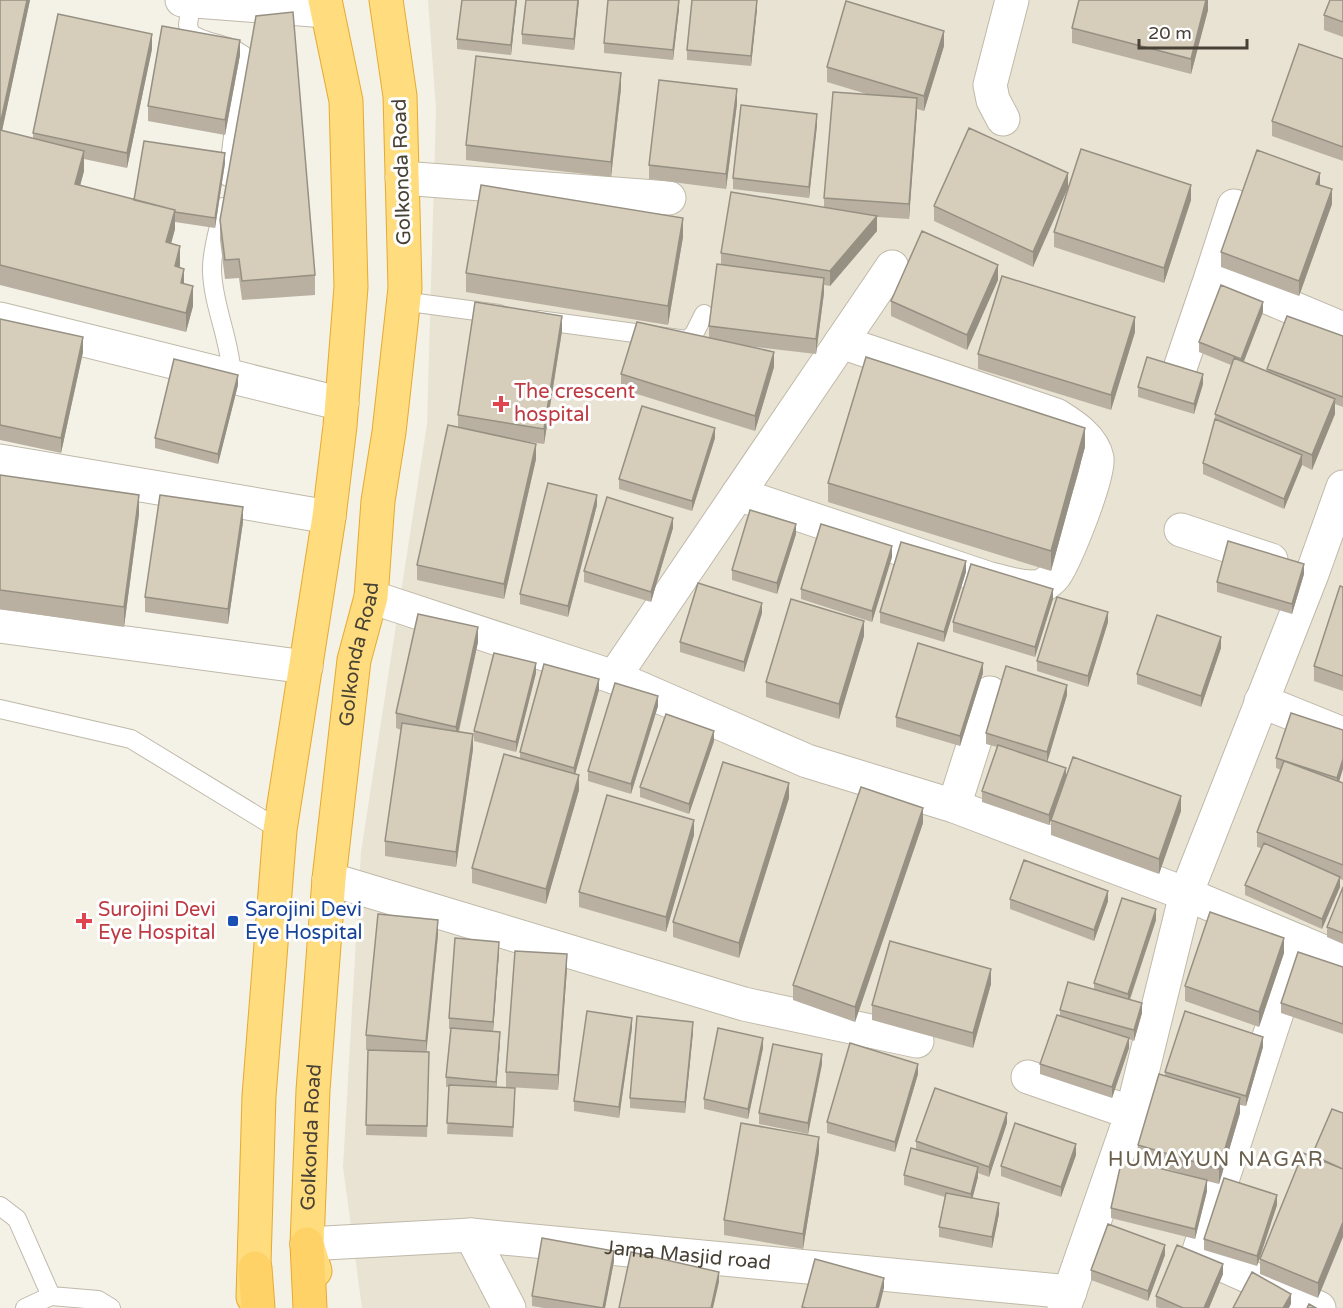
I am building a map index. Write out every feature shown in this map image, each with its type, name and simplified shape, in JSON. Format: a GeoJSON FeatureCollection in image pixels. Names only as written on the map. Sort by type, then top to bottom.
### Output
{"type":"FeatureCollection","features":[{"type":"Feature","properties":{"kind":"highway","name":"Golkonda Road"},"geometry":{"type":"LineString","coordinates":[[325,1308],[307,1244],[313,1090],[329,879],[354,660],[371,597],[378,501],[389,432],[405,288],[400,96],[386,0]]}},
{"type":"Feature","properties":{"kind":"highway"},"geometry":{"type":"LineString","coordinates":[[253,1308],[259,1096],[280,830],[329,517],[342,404],[351,287],[346,101],[325,6]]}},
{"type":"Feature","properties":{"kind":"highway"},"geometry":{"type":"LineString","coordinates":[[307,1244],[310,1308]]}},
{"type":"Feature","properties":{"kind":"highway"},"geometry":{"type":"LineString","coordinates":[[255,1268],[258,1308]]}},
{"type":"Feature","properties":{"kind":"street"},"geometry":{"type":"LineString","coordinates":[[1003,119],[993,100],[990,85],[1012,0]]}},
{"type":"Feature","properties":{"kind":"street"},"geometry":{"type":"LineString","coordinates":[[187,1],[325,6]]}},
{"type":"Feature","properties":{"kind":"street"},"geometry":{"type":"LineString","coordinates":[[402,178],[669,198]]}},
{"type":"Feature","properties":{"kind":"street"},"geometry":{"type":"LineString","coordinates":[[1179,374],[1234,206]]}},
{"type":"Feature","properties":{"kind":"street"},"geometry":{"type":"LineString","coordinates":[[614,677],[892,267]]}},
{"type":"Feature","properties":{"kind":"street"},"geometry":{"type":"LineString","coordinates":[[1212,274],[1343,329]]}},
{"type":"Feature","properties":{"kind":"street"},"geometry":{"type":"LineString","coordinates":[[0,319],[342,404]]}},
{"type":"Feature","properties":{"kind":"street"},"geometry":{"type":"LineString","coordinates":[[738,494],[990,579],[1026,586],[1042,586],[1054,578],[1066,556],[1096,473],[1097,458],[1079,430],[1056,415],[841,342]]}},
{"type":"Feature","properties":{"kind":"street"},"geometry":{"type":"LineString","coordinates":[[0,461],[329,517]]}},
{"type":"Feature","properties":{"kind":"street"},"geometry":{"type":"LineString","coordinates":[[1067,1300],[1132,1113],[1186,894],[1312,574],[1343,487]]}},
{"type":"Feature","properties":{"kind":"street"},"geometry":{"type":"LineString","coordinates":[[1181,531],[1312,574]]}},
{"type":"Feature","properties":{"kind":"street"},"geometry":{"type":"LineString","coordinates":[[371,597],[614,677],[807,761],[954,806],[1186,894],[1343,960]]}},
{"type":"Feature","properties":{"kind":"street"},"geometry":{"type":"LineString","coordinates":[[0,626],[306,667]]}},
{"type":"Feature","properties":{"kind":"street"},"geometry":{"type":"LineString","coordinates":[[954,806],[990,693]]}},
{"type":"Feature","properties":{"kind":"street"},"geometry":{"type":"LineString","coordinates":[[1261,701],[1343,734]]}},
{"type":"Feature","properties":{"kind":"street"},"geometry":{"type":"LineString","coordinates":[[329,879],[744,1004],[917,1041]]}},
{"type":"Feature","properties":{"kind":"street"},"geometry":{"type":"LineString","coordinates":[[1300,942],[1198,1254],[1319,1308]]}},
{"type":"Feature","properties":{"kind":"street"},"geometry":{"type":"LineString","coordinates":[[1028,1077],[1132,1113]]}},
{"type":"Feature","properties":{"kind":"street"},"geometry":{"type":"LineString","coordinates":[[471,1235],[509,1308]]}},
{"type":"Feature","properties":{"kind":"street","name":"Jama Masjid road"},"geometry":{"type":"LineString","coordinates":[[307,1244],[471,1235],[1067,1300]]}},
{"type":"Feature","properties":{"kind":"lane"},"geometry":{"type":"LineString","coordinates":[[187,1],[190,33],[201,41],[216,41],[234,48],[243,55],[231,154],[211,270],[219,310],[227,333],[232,376]]}},
{"type":"Feature","properties":{"kind":"lane"},"geometry":{"type":"LineString","coordinates":[[402,301],[677,340],[687,340],[694,334],[704,314]]}},
{"type":"Feature","properties":{"kind":"lane"},"geometry":{"type":"LineString","coordinates":[[0,709],[130,739],[280,830]]}},
{"type":"Feature","properties":{"kind":"lane"},"geometry":{"type":"LineString","coordinates":[[0,1206],[17,1219],[51,1296]]}},
{"type":"Feature","properties":{"kind":"lane"},"geometry":{"type":"LineString","coordinates":[[25,1308],[51,1296],[98,1300],[111,1308]]}},
{"type":"Feature","properties":{"kind":"shaded area"},"geometry":{"type":"Polygon","coordinates":[[[428,0],[1343,0],[1343,1308],[362,1308],[343,1167],[361,852],[427,424],[436,109],[428,0]]]}},
{"type":"Feature","properties":{"kind":"building"},"geometry":{"type":"Polygon","coordinates":[[[0,0],[27,0],[0,125],[0,0]]]}},
{"type":"Feature","properties":{"kind":"building"},"geometry":{"type":"Polygon","coordinates":[[[462,0],[516,0],[511,45],[457,39],[462,0]]]}},
{"type":"Feature","properties":{"kind":"building"},"geometry":{"type":"Polygon","coordinates":[[[526,0],[578,0],[574,39],[522,34],[526,0]]]}},
{"type":"Feature","properties":{"kind":"building"},"geometry":{"type":"Polygon","coordinates":[[[608,0],[679,0],[673,50],[604,43],[608,0]]]}},
{"type":"Feature","properties":{"kind":"building"},"geometry":{"type":"Polygon","coordinates":[[[692,0],[757,0],[751,56],[687,50],[692,0]]]}},
{"type":"Feature","properties":{"kind":"building"},"geometry":{"type":"Polygon","coordinates":[[[1079,0],[1206,0],[1191,59],[1072,28],[1079,0]]]}},
{"type":"Feature","properties":{"kind":"building"},"geometry":{"type":"Polygon","coordinates":[[[1330,0],[1343,0],[1343,22],[1324,15],[1330,0]]]}},
{"type":"Feature","properties":{"kind":"building"},"geometry":{"type":"Polygon","coordinates":[[[846,1],[944,31],[924,96],[827,67],[846,1]]]}},
{"type":"Feature","properties":{"kind":"building"},"geometry":{"type":"Polygon","coordinates":[[[293,12],[315,275],[242,281],[239,259],[225,260],[220,220],[256,16],[293,12]]]}},
{"type":"Feature","properties":{"kind":"building"},"geometry":{"type":"Polygon","coordinates":[[[58,14],[152,34],[127,153],[33,133],[58,14]]]}},
{"type":"Feature","properties":{"kind":"building"},"geometry":{"type":"Polygon","coordinates":[[[162,26],[240,40],[225,120],[148,106],[162,26]]]}},
{"type":"Feature","properties":{"kind":"building"},"geometry":{"type":"Polygon","coordinates":[[[1299,44],[1343,59],[1343,147],[1272,121],[1299,44]]]}},
{"type":"Feature","properties":{"kind":"building"},"geometry":{"type":"Polygon","coordinates":[[[476,56],[621,73],[611,162],[466,145],[476,56]]]}},
{"type":"Feature","properties":{"kind":"building"},"geometry":{"type":"Polygon","coordinates":[[[659,80],[737,89],[726,174],[649,165],[659,80]]]}},
{"type":"Feature","properties":{"kind":"building"},"geometry":{"type":"Polygon","coordinates":[[[833,92],[917,98],[909,204],[824,198],[833,92]]]}},
{"type":"Feature","properties":{"kind":"building"},"geometry":{"type":"Polygon","coordinates":[[[741,105],[817,114],[809,187],[733,178],[741,105]]]}},
{"type":"Feature","properties":{"kind":"building"},"geometry":{"type":"Polygon","coordinates":[[[969,128],[1068,173],[1033,252],[934,206],[969,128]]]}},
{"type":"Feature","properties":{"kind":"building"},"geometry":{"type":"Polygon","coordinates":[[[0,130],[84,151],[75,184],[175,210],[166,242],[180,246],[175,266],[184,269],[181,283],[193,286],[186,313],[0,265],[0,130]]]}},
{"type":"Feature","properties":{"kind":"building"},"geometry":{"type":"Polygon","coordinates":[[[144,141],[225,153],[215,218],[175,212],[175,210],[134,200],[144,141]]]}},
{"type":"Feature","properties":{"kind":"building"},"geometry":{"type":"Polygon","coordinates":[[[1081,149],[1191,185],[1164,268],[1054,232],[1081,149]]]}},
{"type":"Feature","properties":{"kind":"building"},"geometry":{"type":"Polygon","coordinates":[[[1257,150],[1320,173],[1316,184],[1332,189],[1299,281],[1221,252],[1257,150]]]}},
{"type":"Feature","properties":{"kind":"building"},"geometry":{"type":"Polygon","coordinates":[[[481,185],[683,218],[668,306],[466,273],[481,185]]]}},
{"type":"Feature","properties":{"kind":"building"},"geometry":{"type":"Polygon","coordinates":[[[731,192],[877,216],[830,271],[721,253],[731,192]]]}},
{"type":"Feature","properties":{"kind":"building"},"geometry":{"type":"Polygon","coordinates":[[[922,231],[998,265],[967,335],[891,301],[922,231]]]}},
{"type":"Feature","properties":{"kind":"building"},"geometry":{"type":"Polygon","coordinates":[[[717,264],[824,278],[816,339],[709,326],[717,264]]]}},
{"type":"Feature","properties":{"kind":"building"},"geometry":{"type":"Polygon","coordinates":[[[1002,276],[1135,317],[1111,395],[978,354],[1002,276]]]}},
{"type":"Feature","properties":{"kind":"building"},"geometry":{"type":"Polygon","coordinates":[[[1221,285],[1263,302],[1241,359],[1199,342],[1221,285]]]}},
{"type":"Feature","properties":{"kind":"building"},"geometry":{"type":"Polygon","coordinates":[[[475,302],[562,316],[544,429],[458,415],[475,302]]]}},
{"type":"Feature","properties":{"kind":"building"},"geometry":{"type":"Polygon","coordinates":[[[1287,316],[1343,336],[1343,397],[1267,369],[1287,316]]]}},
{"type":"Feature","properties":{"kind":"building"},"geometry":{"type":"Polygon","coordinates":[[[0,319],[83,337],[61,438],[0,425],[0,319]]]}},
{"type":"Feature","properties":{"kind":"building"},"geometry":{"type":"Polygon","coordinates":[[[637,322],[774,352],[755,416],[621,374],[637,322]]]}},
{"type":"Feature","properties":{"kind":"building"},"geometry":{"type":"Polygon","coordinates":[[[866,357],[1085,428],[1051,551],[828,483],[866,357]]]}},
{"type":"Feature","properties":{"kind":"building"},"geometry":{"type":"Polygon","coordinates":[[[1147,357],[1203,374],[1194,404],[1138,387],[1147,357]]]}},
{"type":"Feature","properties":{"kind":"building"},"geometry":{"type":"Polygon","coordinates":[[[1234,358],[1335,399],[1312,455],[1215,414],[1234,358]]]}},
{"type":"Feature","properties":{"kind":"building"},"geometry":{"type":"Polygon","coordinates":[[[174,359],[238,375],[218,454],[155,438],[174,359]]]}},
{"type":"Feature","properties":{"kind":"building"},"geometry":{"type":"Polygon","coordinates":[[[642,406],[715,428],[692,501],[619,479],[642,406]]]}},
{"type":"Feature","properties":{"kind":"building"},"geometry":{"type":"Polygon","coordinates":[[[1215,419],[1302,455],[1284,499],[1203,463],[1215,419]]]}},
{"type":"Feature","properties":{"kind":"building"},"geometry":{"type":"Polygon","coordinates":[[[448,425],[536,444],[504,584],[417,565],[448,425]]]}},
{"type":"Feature","properties":{"kind":"building"},"geometry":{"type":"Polygon","coordinates":[[[0,475],[139,495],[124,607],[0,590],[0,475]]]}},
{"type":"Feature","properties":{"kind":"building"},"geometry":{"type":"Polygon","coordinates":[[[548,483],[597,495],[568,606],[520,594],[548,483]]]}},
{"type":"Feature","properties":{"kind":"building"},"geometry":{"type":"Polygon","coordinates":[[[160,495],[243,507],[228,609],[145,597],[160,495]]]}},
{"type":"Feature","properties":{"kind":"building"},"geometry":{"type":"Polygon","coordinates":[[[607,497],[673,518],[651,592],[584,571],[607,497]]]}},
{"type":"Feature","properties":{"kind":"building"},"geometry":{"type":"Polygon","coordinates":[[[750,510],[796,524],[777,583],[732,570],[750,510]]]}},
{"type":"Feature","properties":{"kind":"building"},"geometry":{"type":"Polygon","coordinates":[[[821,524],[892,546],[872,611],[801,589],[821,524]]]}},
{"type":"Feature","properties":{"kind":"building"},"geometry":{"type":"Polygon","coordinates":[[[1228,541],[1304,564],[1292,604],[1217,582],[1228,541]]]}},
{"type":"Feature","properties":{"kind":"building"},"geometry":{"type":"Polygon","coordinates":[[[901,542],[966,561],[944,632],[880,612],[901,542]]]}},
{"type":"Feature","properties":{"kind":"building"},"geometry":{"type":"Polygon","coordinates":[[[971,564],[1053,589],[1035,647],[953,622],[971,564]]]}},
{"type":"Feature","properties":{"kind":"building"},"geometry":{"type":"Polygon","coordinates":[[[698,583],[762,603],[744,662],[680,642],[698,583]]]}},
{"type":"Feature","properties":{"kind":"building"},"geometry":{"type":"Polygon","coordinates":[[[1340,586],[1343,587],[1343,676],[1314,666],[1340,586]]]}},
{"type":"Feature","properties":{"kind":"building"},"geometry":{"type":"Polygon","coordinates":[[[1057,597],[1108,612],[1088,676],[1037,661],[1057,597]]]}},
{"type":"Feature","properties":{"kind":"building"},"geometry":{"type":"Polygon","coordinates":[[[791,599],[864,621],[839,704],[766,682],[791,599]]]}},
{"type":"Feature","properties":{"kind":"building"},"geometry":{"type":"Polygon","coordinates":[[[418,614],[478,627],[456,727],[396,713],[418,614]]]}},
{"type":"Feature","properties":{"kind":"building"},"geometry":{"type":"Polygon","coordinates":[[[1157,615],[1221,637],[1201,696],[1137,674],[1157,615]]]}},
{"type":"Feature","properties":{"kind":"building"},"geometry":{"type":"Polygon","coordinates":[[[918,643],[983,663],[960,736],[896,717],[918,643]]]}},
{"type":"Feature","properties":{"kind":"building"},"geometry":{"type":"Polygon","coordinates":[[[494,653],[536,663],[516,742],[474,731],[494,653]]]}},
{"type":"Feature","properties":{"kind":"building"},"geometry":{"type":"Polygon","coordinates":[[[544,664],[599,679],[574,768],[520,752],[544,664]]]}},
{"type":"Feature","properties":{"kind":"building"},"geometry":{"type":"Polygon","coordinates":[[[1006,666],[1067,685],[1047,752],[986,733],[1006,666]]]}},
{"type":"Feature","properties":{"kind":"building"},"geometry":{"type":"Polygon","coordinates":[[[615,683],[658,696],[631,784],[588,771],[615,683]]]}},
{"type":"Feature","properties":{"kind":"building"},"geometry":{"type":"Polygon","coordinates":[[[1291,713],[1343,730],[1343,759],[1337,778],[1276,758],[1291,713]]]}},
{"type":"Feature","properties":{"kind":"building"},"geometry":{"type":"Polygon","coordinates":[[[666,714],[714,731],[689,804],[640,787],[666,714]]]}},
{"type":"Feature","properties":{"kind":"building"},"geometry":{"type":"Polygon","coordinates":[[[402,723],[473,734],[456,852],[385,841],[402,723]]]}},
{"type":"Feature","properties":{"kind":"building"},"geometry":{"type":"Polygon","coordinates":[[[998,745],[1066,768],[1049,815],[982,791],[998,745]]]}},
{"type":"Feature","properties":{"kind":"building"},"geometry":{"type":"Polygon","coordinates":[[[504,754],[579,775],[546,889],[472,868],[504,754]]]}},
{"type":"Feature","properties":{"kind":"building"},"geometry":{"type":"Polygon","coordinates":[[[1073,757],[1181,796],[1159,859],[1051,820],[1073,757]]]}},
{"type":"Feature","properties":{"kind":"building"},"geometry":{"type":"Polygon","coordinates":[[[1284,761],[1343,783],[1343,865],[1257,832],[1284,761]]]}},
{"type":"Feature","properties":{"kind":"building"},"geometry":{"type":"Polygon","coordinates":[[[723,762],[789,783],[739,943],[673,922],[723,762]]]}},
{"type":"Feature","properties":{"kind":"building"},"geometry":{"type":"Polygon","coordinates":[[[861,787],[923,808],[855,1007],[793,985],[861,787]]]}},
{"type":"Feature","properties":{"kind":"building"},"geometry":{"type":"Polygon","coordinates":[[[607,795],[694,820],[666,917],[579,892],[607,795]]]}},
{"type":"Feature","properties":{"kind":"building"},"geometry":{"type":"Polygon","coordinates":[[[1264,843],[1340,877],[1322,919],[1245,885],[1264,843]]]}},
{"type":"Feature","properties":{"kind":"building"},"geometry":{"type":"Polygon","coordinates":[[[1024,860],[1108,891],[1094,930],[1010,899],[1024,860]]]}},
{"type":"Feature","properties":{"kind":"building"},"geometry":{"type":"Polygon","coordinates":[[[1343,887],[1343,933],[1327,927],[1343,887]]]}},
{"type":"Feature","properties":{"kind":"building"},"geometry":{"type":"Polygon","coordinates":[[[1122,898],[1156,909],[1128,994],[1094,983],[1122,898]]]}},
{"type":"Feature","properties":{"kind":"building"},"geometry":{"type":"Polygon","coordinates":[[[1210,912],[1284,938],[1259,1012],[1185,986],[1210,912]]]}},
{"type":"Feature","properties":{"kind":"building"},"geometry":{"type":"Polygon","coordinates":[[[378,914],[438,920],[426,1041],[366,1035],[378,914]]]}},
{"type":"Feature","properties":{"kind":"building"},"geometry":{"type":"Polygon","coordinates":[[[455,938],[499,942],[493,1022],[449,1018],[455,938]]]}},
{"type":"Feature","properties":{"kind":"building"},"geometry":{"type":"Polygon","coordinates":[[[890,941],[991,969],[973,1033],[872,1005],[890,941]]]}},
{"type":"Feature","properties":{"kind":"building"},"geometry":{"type":"Polygon","coordinates":[[[515,951],[567,954],[558,1075],[506,1072],[515,951]]]}},
{"type":"Feature","properties":{"kind":"building"},"geometry":{"type":"Polygon","coordinates":[[[1298,952],[1343,967],[1343,1024],[1281,1003],[1298,952]]]}},
{"type":"Feature","properties":{"kind":"building"},"geometry":{"type":"Polygon","coordinates":[[[1068,982],[1142,1003],[1134,1030],[1060,1010],[1068,982]]]}},
{"type":"Feature","properties":{"kind":"building"},"geometry":{"type":"Polygon","coordinates":[[[587,1011],[632,1018],[619,1107],[574,1101],[587,1011]]]}},
{"type":"Feature","properties":{"kind":"building"},"geometry":{"type":"Polygon","coordinates":[[[1185,1011],[1263,1037],[1246,1096],[1165,1072],[1185,1011]]]}},
{"type":"Feature","properties":{"kind":"building"},"geometry":{"type":"Polygon","coordinates":[[[1057,1015],[1129,1038],[1112,1087],[1040,1064],[1057,1015]]]}},
{"type":"Feature","properties":{"kind":"building"},"geometry":{"type":"Polygon","coordinates":[[[637,1016],[693,1022],[685,1102],[630,1098],[637,1016]]]}},
{"type":"Feature","properties":{"kind":"building"},"geometry":{"type":"Polygon","coordinates":[[[451,1028],[500,1032],[496,1082],[446,1077],[451,1028]]]}},
{"type":"Feature","properties":{"kind":"building"},"geometry":{"type":"Polygon","coordinates":[[[718,1028],[763,1038],[748,1109],[704,1099],[718,1028]]]}},
{"type":"Feature","properties":{"kind":"building"},"geometry":{"type":"Polygon","coordinates":[[[850,1043],[918,1064],[895,1142],[827,1122],[850,1043]]]}},
{"type":"Feature","properties":{"kind":"building"},"geometry":{"type":"Polygon","coordinates":[[[773,1044],[822,1054],[808,1123],[759,1113],[773,1044]]]}},
{"type":"Feature","properties":{"kind":"building"},"geometry":{"type":"Polygon","coordinates":[[[368,1050],[429,1052],[427,1126],[366,1125],[368,1050]]]}},
{"type":"Feature","properties":{"kind":"building"},"geometry":{"type":"Polygon","coordinates":[[[1159,1074],[1240,1098],[1219,1169],[1138,1145],[1159,1074]]]}},
{"type":"Feature","properties":{"kind":"building"},"geometry":{"type":"Polygon","coordinates":[[[449,1085],[515,1088],[513,1127],[447,1123],[449,1085]]]}},
{"type":"Feature","properties":{"kind":"building"},"geometry":{"type":"Polygon","coordinates":[[[935,1088],[1007,1113],[989,1167],[916,1141],[935,1088]]]}},
{"type":"Feature","properties":{"kind":"building"},"geometry":{"type":"Polygon","coordinates":[[[1332,1109],[1343,1113],[1343,1169],[1312,1155],[1332,1109]]]}},
{"type":"Feature","properties":{"kind":"building"},"geometry":{"type":"Polygon","coordinates":[[[741,1123],[819,1137],[803,1234],[724,1220],[741,1123]]]}},
{"type":"Feature","properties":{"kind":"building"},"geometry":{"type":"Polygon","coordinates":[[[1015,1123],[1076,1144],[1061,1187],[1001,1166],[1015,1123]]]}},
{"type":"Feature","properties":{"kind":"building"},"geometry":{"type":"Polygon","coordinates":[[[911,1148],[978,1167],[971,1194],[904,1175],[911,1148]]]}},
{"type":"Feature","properties":{"kind":"building"},"geometry":{"type":"Polygon","coordinates":[[[1303,1153],[1343,1169],[1343,1222],[1318,1283],[1260,1259],[1303,1153]]]}},
{"type":"Feature","properties":{"kind":"building"},"geometry":{"type":"Polygon","coordinates":[[[1122,1159],[1207,1180],[1195,1229],[1111,1208],[1122,1159]]]}},
{"type":"Feature","properties":{"kind":"building"},"geometry":{"type":"Polygon","coordinates":[[[1224,1178],[1277,1195],[1257,1256],[1204,1239],[1224,1178]]]}},
{"type":"Feature","properties":{"kind":"building"},"geometry":{"type":"Polygon","coordinates":[[[946,1193],[999,1203],[992,1237],[939,1227],[946,1193]]]}},
{"type":"Feature","properties":{"kind":"building"},"geometry":{"type":"Polygon","coordinates":[[[1108,1224],[1165,1245],[1148,1291],[1091,1270],[1108,1224]]]}},
{"type":"Feature","properties":{"kind":"building"},"geometry":{"type":"Polygon","coordinates":[[[542,1238],[614,1251],[603,1308],[532,1296],[542,1238]]]}},
{"type":"Feature","properties":{"kind":"building"},"geometry":{"type":"Polygon","coordinates":[[[1177,1245],[1223,1264],[1204,1308],[1183,1308],[1156,1296],[1177,1245]]]}},
{"type":"Feature","properties":{"kind":"building"},"geometry":{"type":"Polygon","coordinates":[[[631,1252],[719,1272],[711,1308],[619,1308],[631,1252]]]}},
{"type":"Feature","properties":{"kind":"building"},"geometry":{"type":"Polygon","coordinates":[[[815,1259],[884,1278],[876,1308],[802,1307],[815,1259]]]}},
{"type":"Feature","properties":{"kind":"building"},"geometry":{"type":"Polygon","coordinates":[[[1252,1272],[1291,1294],[1283,1308],[1233,1308],[1252,1272]]]}},
{"type":"Feature","properties":{"kind":"place","name":"The crescent hospital"},"geometry":{"type":"Point","coordinates":[501,404]}},
{"type":"Feature","properties":{"kind":"place","name":"Surojini Devi Eye Hospital"},"geometry":{"type":"Point","coordinates":[84,921]}},
{"type":"Feature","properties":{"kind":"place","name":"Sarojini Devi Eye Hospital"},"geometry":{"type":"Point","coordinates":[233,921]}},
{"type":"Feature","properties":{"kind":"district","name":"HUMAYUN NAGAR"},"geometry":{"type":"Point","coordinates":[1216,1159]}}]}
